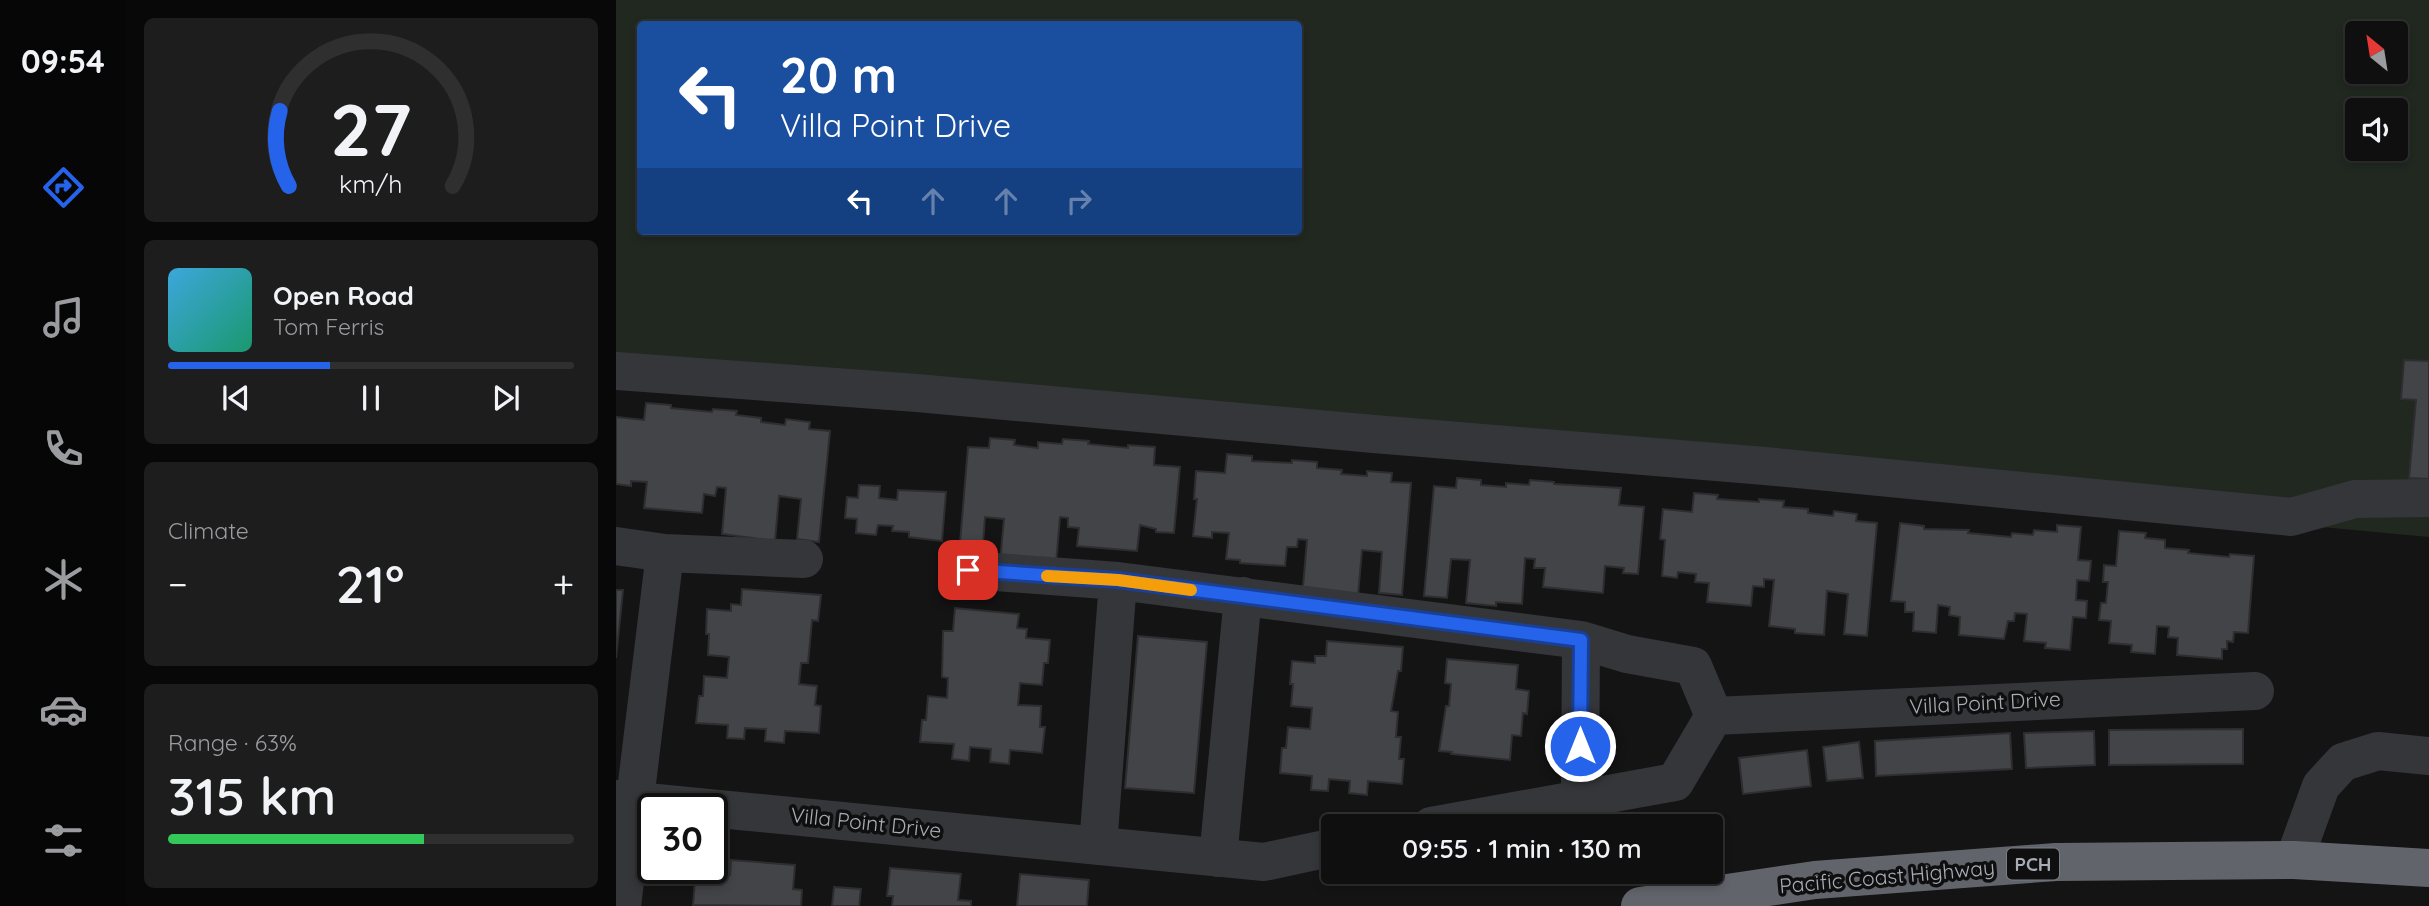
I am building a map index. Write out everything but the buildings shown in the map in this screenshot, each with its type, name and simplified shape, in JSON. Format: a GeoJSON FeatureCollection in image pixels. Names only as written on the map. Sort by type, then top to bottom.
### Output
{"type":"FeatureCollection","features":[{"type":"Feature","properties":{"kind":"highway","name":"Pacific Coast Highway"},"geometry":{"type":"LineString","coordinates":[[1640,906],[1815,880],[2056,862],[2294,860],[2429,868]]}},
{"type":"Feature","properties":{"kind":"street"},"geometry":{"type":"LineString","coordinates":[[616,371],[917,393],[1751,465],[2291,517],[2355,499],[2429,498]]}},
{"type":"Feature","properties":{"kind":"street"},"geometry":{"type":"LineString","coordinates":[[616,547],[665,554],[804,559]]}},
{"type":"Feature","properties":{"kind":"street"},"geometry":{"type":"LineString","coordinates":[[622,906],[625,799],[665,554]]}},
{"type":"Feature","properties":{"kind":"street"},"geometry":{"type":"LineString","coordinates":[[968,570],[1118,580],[1581,640],[1627,654],[1693,666],[1714,716],[1675,782],[1497,814]]}},
{"type":"Feature","properties":{"kind":"street"},"geometry":{"type":"LineString","coordinates":[[1098,846],[1118,580]]}},
{"type":"Feature","properties":{"kind":"street"},"geometry":{"type":"LineString","coordinates":[[1218,858],[1243,596]]}},
{"type":"Feature","properties":{"kind":"street"},"geometry":{"type":"LineString","coordinates":[[1580,799],[1581,640]]}},
{"type":"Feature","properties":{"kind":"street","name":"Villa Point Drive"},"geometry":{"type":"LineString","coordinates":[[1714,716],[2255,691]]}},
{"type":"Feature","properties":{"kind":"street"},"geometry":{"type":"LineString","coordinates":[[2294,860],[2321,786],[2343,762],[2378,751],[2429,756]]}},
{"type":"Feature","properties":{"kind":"street","name":"Villa Point Drive"},"geometry":{"type":"LineString","coordinates":[[625,799],[1264,862],[1321,850]]}},
{"type":"Feature","properties":{"kind":"shaded area"},"geometry":{"type":"Polygon","coordinates":[[[616,0],[2429,0],[2429,537],[616,369],[616,0]]]}},
{"type":"Feature","properties":{"kind":"slow traffic"},"geometry":{"type":"LineString","coordinates":[[1047,576],[1118,580],[1191,590]]}},
{"type":"Feature","properties":{"kind":"route"},"geometry":{"type":"LineString","coordinates":[[968,570],[1118,580],[1581,640],[1580,746]]}}]}
